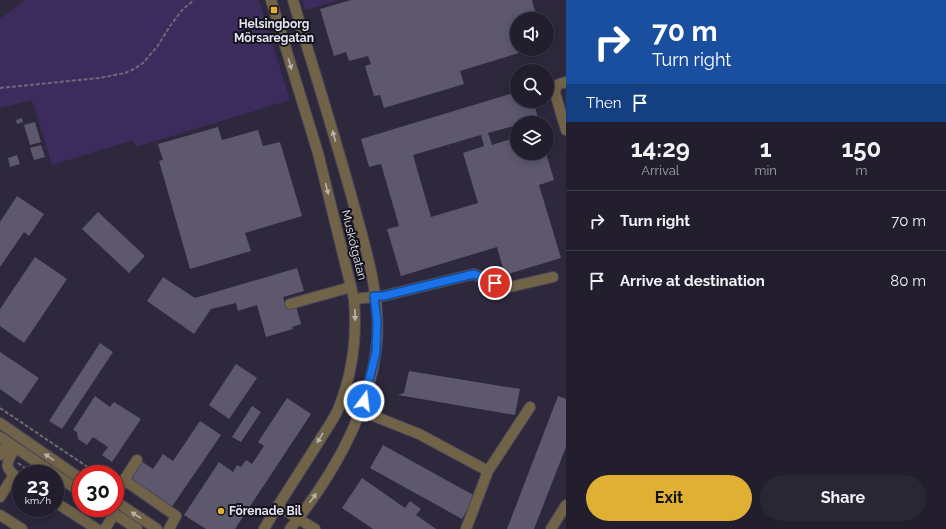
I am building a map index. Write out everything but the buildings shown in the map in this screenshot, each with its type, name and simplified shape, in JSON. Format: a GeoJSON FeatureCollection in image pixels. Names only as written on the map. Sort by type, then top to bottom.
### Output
{"type":"FeatureCollection","features":[{"type":"Feature","properties":{"kind":"street","name":"Muskötgatan"},"geometry":{"type":"LineString","coordinates":[[264,529],[339,408],[352,361],[355,318],[354,298],[318,154],[271,0]]}},
{"type":"Feature","properties":{"kind":"street","name":"Muskötgatan"},"geometry":{"type":"LineString","coordinates":[[290,529],[322,484],[350,438],[361,411],[376,352],[377,321],[369,261],[335,138],[293,0]]}},
{"type":"Feature","properties":{"kind":"street"},"geometry":{"type":"LineString","coordinates":[[566,82],[559,84],[556,87],[555,93],[562,104],[566,130]]}},
{"type":"Feature","properties":{"kind":"street"},"geometry":{"type":"LineString","coordinates":[[354,298],[383,296],[474,274],[505,288],[553,278]]}},
{"type":"Feature","properties":{"kind":"street"},"geometry":{"type":"LineString","coordinates":[[290,304],[351,287]]}},
{"type":"Feature","properties":{"kind":"street"},"geometry":{"type":"LineString","coordinates":[[466,529],[488,471],[530,407]]}},
{"type":"Feature","properties":{"kind":"street"},"geometry":{"type":"LineString","coordinates":[[361,411],[419,434],[488,471]]}},
{"type":"Feature","properties":{"kind":"street"},"geometry":{"type":"LineString","coordinates":[[0,423],[72,473]]}},
{"type":"Feature","properties":{"kind":"street"},"geometry":{"type":"LineString","coordinates":[[0,455],[8,443]]}},
{"type":"Feature","properties":{"kind":"street"},"geometry":{"type":"LineString","coordinates":[[8,443],[9,458],[7,465],[9,471],[12,474]]}},
{"type":"Feature","properties":{"kind":"street"},"geometry":{"type":"LineString","coordinates":[[8,443],[72,486]]}},
{"type":"Feature","properties":{"kind":"street"},"geometry":{"type":"LineString","coordinates":[[137,460],[124,480],[176,516],[169,529]]}},
{"type":"Feature","properties":{"kind":"street"},"geometry":{"type":"LineString","coordinates":[[0,497],[12,484]]}},
{"type":"Feature","properties":{"kind":"street"},"geometry":{"type":"LineString","coordinates":[[551,529],[566,505]]}},
{"type":"Feature","properties":{"kind":"street"},"geometry":{"type":"LineString","coordinates":[[278,506],[315,529]]}},
{"type":"Feature","properties":{"kind":"street"},"geometry":{"type":"LineString","coordinates":[[124,507],[157,529]]}},
{"type":"Feature","properties":{"kind":"street"},"geometry":{"type":"LineString","coordinates":[[64,508],[97,529]]}},
{"type":"Feature","properties":{"kind":"street"},"geometry":{"type":"LineString","coordinates":[[0,515],[22,529]]}},
{"type":"Feature","properties":{"kind":"street"},"geometry":{"type":"LineString","coordinates":[[105,529],[108,517]]}},
{"type":"Feature","properties":{"kind":"street"},"geometry":{"type":"LineString","coordinates":[[119,517],[137,529]]}},
{"type":"Feature","properties":{"kind":"path"},"geometry":{"type":"LineString","coordinates":[[0,88],[99,78],[134,69],[151,56],[183,9],[194,0]]}},
{"type":"Feature","properties":{"kind":"path"},"geometry":{"type":"LineString","coordinates":[[0,408],[85,465]]}},
{"type":"Feature","properties":{"kind":"shaded area"},"geometry":{"type":"Polygon","coordinates":[[[25,0],[259,0],[290,100],[136,147],[133,140],[52,165],[32,100],[0,108],[0,19],[25,0]]]}},
{"type":"Feature","properties":{"kind":"shaded area"},"geometry":{"type":"Polygon","coordinates":[[[302,0],[340,0],[305,10],[302,0]]]}},
{"type":"Feature","properties":{"kind":"place","name":"Helsingborg Mörsaregatan"},"geometry":{"type":"Point","coordinates":[274,10]}},
{"type":"Feature","properties":{"kind":"place","name":"Förenade Bil"},"geometry":{"type":"Point","coordinates":[221,511]}},
{"type":"Feature","properties":{"kind":"route"},"geometry":{"type":"LineString","coordinates":[[364,401],[376,352],[377,321],[374,296],[383,296],[474,274],[495,283]]}}]}
